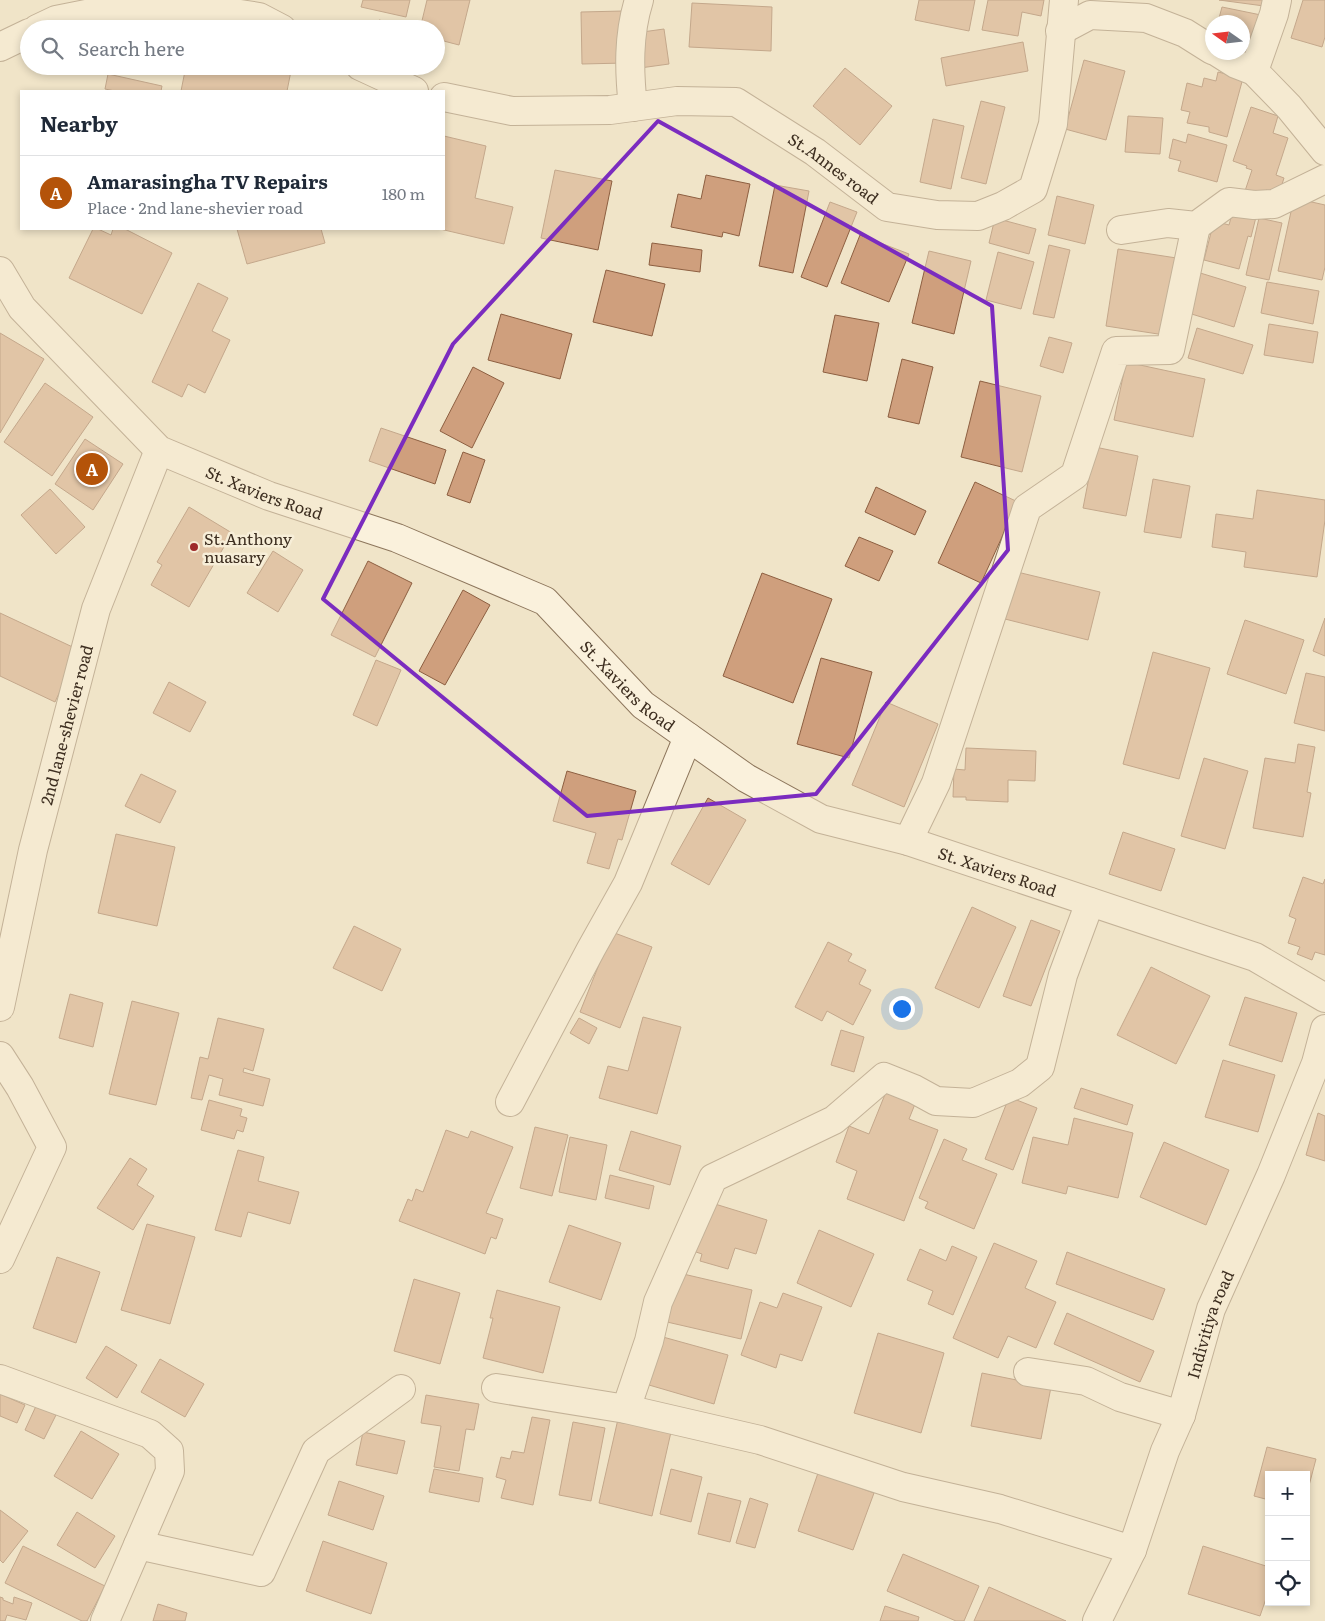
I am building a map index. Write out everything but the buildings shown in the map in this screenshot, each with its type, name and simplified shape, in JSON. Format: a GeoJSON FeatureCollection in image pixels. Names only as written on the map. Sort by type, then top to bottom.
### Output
{"type":"FeatureCollection","features":[{"type":"Feature","properties":{"kind":"street"},"geometry":{"type":"LineString","coordinates":[[633,107],[630,74],[633,21],[639,0]]}},
{"type":"Feature","properties":{"kind":"street","name":"St.Annes road"},"geometry":{"type":"LineString","coordinates":[[445,97],[512,111],[610,110],[677,101],[736,102],[815,152],[887,207],[937,215],[978,216],[1003,206],[1034,189],[1053,124],[1064,0]]}},
{"type":"Feature","properties":{"kind":"street"},"geometry":{"type":"LineString","coordinates":[[1254,71],[1272,22],[1277,0]]}},
{"type":"Feature","properties":{"kind":"street"},"geometry":{"type":"LineString","coordinates":[[56,20],[106,10],[195,7],[259,17],[265,20]]}},
{"type":"Feature","properties":{"kind":"street"},"geometry":{"type":"LineString","coordinates":[[1060,31],[1090,14],[1146,18],[1185,32],[1205,45]]}},
{"type":"Feature","properties":{"kind":"street"},"geometry":{"type":"LineString","coordinates":[[0,47],[20,37]]}},
{"type":"Feature","properties":{"kind":"street"},"geometry":{"type":"LineString","coordinates":[[1230,60],[1254,71],[1289,107],[1325,151]]}},
{"type":"Feature","properties":{"kind":"street"},"geometry":{"type":"LineString","coordinates":[[379,75],[412,90]]}},
{"type":"Feature","properties":{"kind":"street"},"geometry":{"type":"LineString","coordinates":[[908,842],[936,783],[1027,508],[1075,475],[1116,351],[1170,350],[1196,226],[1229,202],[1254,205],[1274,204],[1325,178]]}},
{"type":"Feature","properties":{"kind":"street"},"geometry":{"type":"LineString","coordinates":[[1121,230],[1168,223],[1196,226]]}},
{"type":"Feature","properties":{"kind":"street","name":"St. Xaviers Road"},"geometry":{"type":"LineString","coordinates":[[0,271],[22,308],[159,450],[269,496],[397,538],[545,600],[643,705],[746,778],[821,819],[908,842],[1255,957],[1325,998]]}},
{"type":"Feature","properties":{"kind":"street","name":"2nd lane-shevier road"},"geometry":{"type":"LineString","coordinates":[[0,1007],[33,850],[96,609],[159,450]]}},
{"type":"Feature","properties":{"kind":"street"},"geometry":{"type":"LineString","coordinates":[[510,1102],[628,883],[688,736]]}},
{"type":"Feature","properties":{"kind":"street"},"geometry":{"type":"LineString","coordinates":[[626,1409],[649,1342],[658,1302],[713,1178],[834,1120],[884,1077],[914,1089],[936,1101],[973,1103],[1020,1083],[1040,1067],[1063,975],[1090,902]]}},
{"type":"Feature","properties":{"kind":"street","name":"Indivitiya road"},"geometry":{"type":"LineString","coordinates":[[1097,1621],[1132,1550],[1165,1451],[1181,1415],[1211,1309],[1271,1174],[1302,1098],[1316,1063],[1325,1029]]}},
{"type":"Feature","properties":{"kind":"street"},"geometry":{"type":"LineString","coordinates":[[0,1056],[20,1087],[52,1148],[0,1258]]}},
{"type":"Feature","properties":{"kind":"street"},"geometry":{"type":"LineString","coordinates":[[1028,1372],[1086,1381],[1120,1397],[1181,1415]]}},
{"type":"Feature","properties":{"kind":"street"},"geometry":{"type":"LineString","coordinates":[[0,1379],[150,1434],[169,1452],[170,1471],[105,1621]]}},
{"type":"Feature","properties":{"kind":"street"},"geometry":{"type":"LineString","coordinates":[[496,1388],[626,1409],[760,1440],[903,1487],[1000,1509],[1132,1550]]}},
{"type":"Feature","properties":{"kind":"street"},"geometry":{"type":"LineString","coordinates":[[138,1546],[261,1572],[316,1451],[401,1389]]}},
{"type":"Feature","properties":{"kind":"highlighted area"},"geometry":{"type":"Polygon","coordinates":[[[658,121],[992,306],[1008,550],[816,794],[587,816],[323,599],[453,344],[658,121]]]}},
{"type":"Feature","properties":{"kind":"place","name":"Amarasingha TV Repairs"},"geometry":{"type":"Point","coordinates":[92,469]}},
{"type":"Feature","properties":{"kind":"place","name":"St.Anthony nuasary"},"geometry":{"type":"Point","coordinates":[194,547]}}]}
